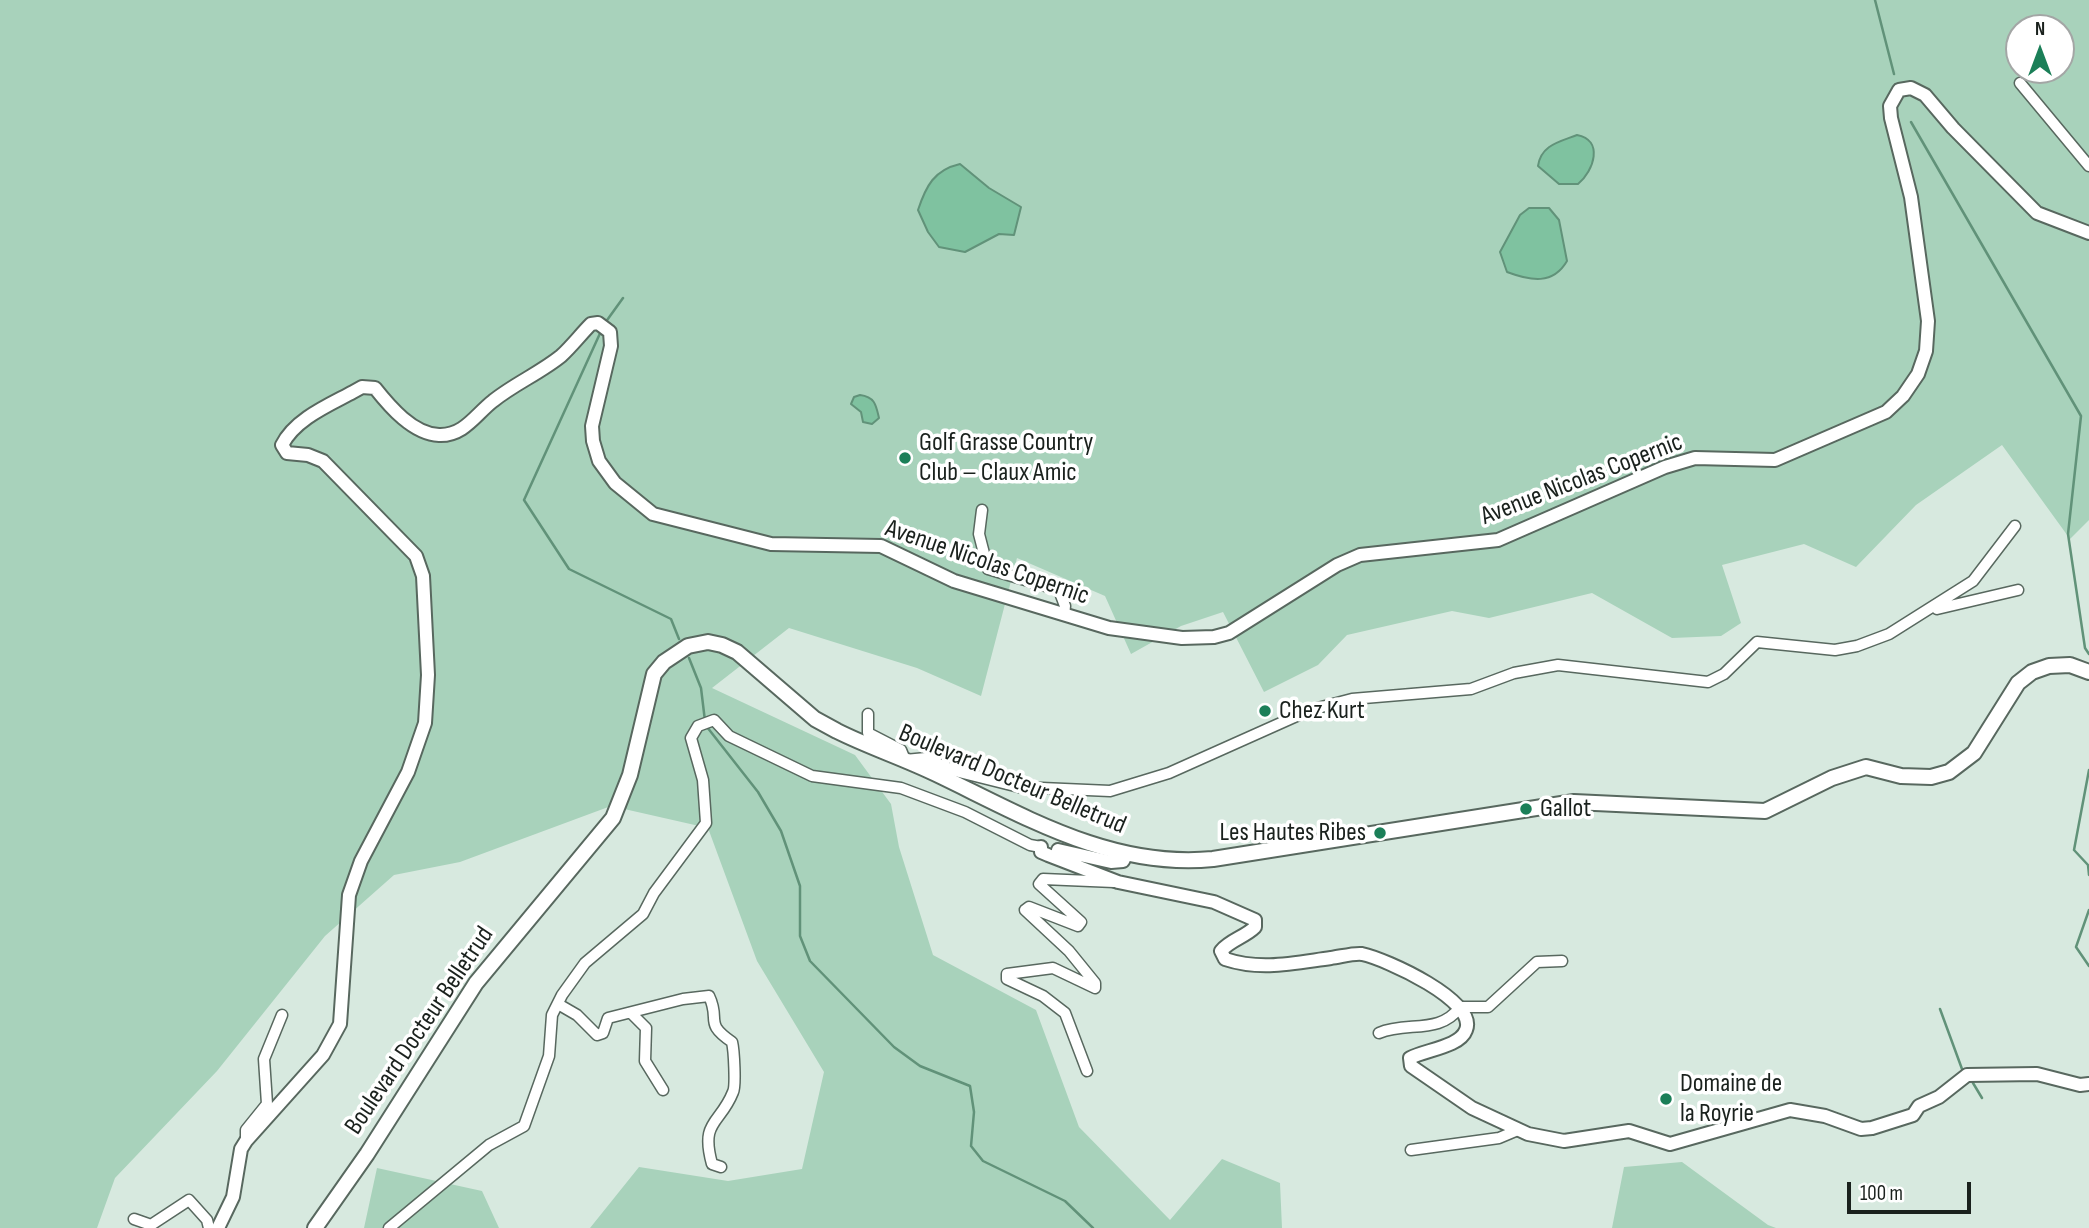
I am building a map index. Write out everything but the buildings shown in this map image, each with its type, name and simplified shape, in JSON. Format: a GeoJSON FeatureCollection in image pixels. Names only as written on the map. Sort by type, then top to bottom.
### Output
{"type":"FeatureCollection","features":[{"type":"Feature","properties":{"kind":"main road","name":"Boulevard Docteur Belletrud"},"geometry":{"type":"LineString","coordinates":[[315,1228],[367,1154],[475,983],[612,818],[630,775],[654,674],[675,652],[688,646],[708,642],[737,652],[815,719],[859,742],[905,760],[1080,841],[1126,855],[1171,861],[1213,859],[1574,802],[1765,811],[1832,778],[1866,767],[1915,778],[1949,772],[1974,753],[2018,683],[2032,672],[2049,666],[2070,665],[2089,672]]}},
{"type":"Feature","properties":{"kind":"street"},"geometry":{"type":"LineString","coordinates":[[2021,84],[2089,166]]}},
{"type":"Feature","properties":{"kind":"street","name":"Avenue Nicolas Copernic"},"geometry":{"type":"LineString","coordinates":[[246,1141],[323,1055],[340,1024],[349,895],[361,861],[408,772],[425,723],[428,676],[423,576],[416,556],[324,461],[307,455],[287,453],[282,444],[287,435],[301,423],[357,390],[374,388],[391,408],[422,429],[438,435],[454,433],[469,424],[492,401],[562,355],[591,324],[605,328],[611,346],[592,426],[599,461],[615,483],[653,514],[771,544],[881,546],[954,580],[1109,628],[1182,638],[1219,636],[1337,565],[1360,555],[1498,540],[1665,467],[1695,458],[1775,460],[1886,412],[1903,396],[1918,374],[1926,351],[1928,321],[1911,197],[1891,118],[1890,106],[1899,90],[1911,88],[1925,95],[1953,128],[2037,213],[2089,233]]}},
{"type":"Feature","properties":{"kind":"street"},"geometry":{"type":"LineString","coordinates":[[982,510],[979,534],[988,569],[1059,590],[1065,606],[1064,615]]}},
{"type":"Feature","properties":{"kind":"street"},"geometry":{"type":"LineString","coordinates":[[868,714],[868,733],[901,750],[905,760],[926,758],[955,771],[1019,787],[1110,791],[1169,773],[1310,710],[1352,699],[1471,690],[1514,673],[1558,665],[1708,682],[1724,674],[1751,644],[1757,642],[1808,649],[1835,650],[1857,646],[1889,634],[1973,581],[2015,526]]}},
{"type":"Feature","properties":{"kind":"street"},"geometry":{"type":"LineString","coordinates":[[1928,608],[2018,590]]}},
{"type":"Feature","properties":{"kind":"street"},"geometry":{"type":"LineString","coordinates":[[389,1228],[489,1145],[524,1126],[549,1056],[552,1015],[558,1004],[585,964],[643,914],[706,822],[703,780],[691,738],[698,726],[714,720],[729,736],[812,776],[901,788],[965,811],[1030,845],[1111,862],[1123,861],[1126,855]]}},
{"type":"Feature","properties":{"kind":"street"},"geometry":{"type":"LineString","coordinates":[[1041,847],[1041,852],[1118,882],[1214,902],[1255,920],[1255,927],[1247,936],[1221,951],[1225,960],[1267,967],[1362,954],[1430,982],[1439,993],[1451,997],[1460,1007],[1468,1021],[1466,1031],[1461,1038],[1410,1058],[1411,1066],[1472,1108],[1518,1130],[1564,1141],[1629,1131],[1670,1144],[1790,1110],[1825,1116],[1861,1129],[1872,1128],[1908,1118],[1919,1106],[1939,1097],[1967,1075],[2037,1074],[2080,1085],[2089,1084]]}},
{"type":"Feature","properties":{"kind":"street"},"geometry":{"type":"LineString","coordinates":[[1087,1071],[1065,1013],[1043,996],[1007,979],[1007,974],[1053,968],[1095,988],[1095,983],[1069,951],[1025,911],[1029,907],[1042,910],[1078,926],[1081,922],[1039,884],[1043,879],[1118,882]]}},
{"type":"Feature","properties":{"kind":"street"},"geometry":{"type":"LineString","coordinates":[[1460,1007],[1488,1007],[1537,962],[1562,961]]}},
{"type":"Feature","properties":{"kind":"street"},"geometry":{"type":"LineString","coordinates":[[558,1004],[577,1015],[597,1035],[603,1032],[608,1018],[683,999],[709,996],[715,1009],[712,1023],[717,1032],[732,1042],[734,1051],[734,1091],[711,1124],[709,1137],[712,1164],[721,1167]]}},
{"type":"Feature","properties":{"kind":"street"},"geometry":{"type":"LineString","coordinates":[[1379,1032],[1411,1025],[1435,1026],[1452,1018],[1460,1007]]}},
{"type":"Feature","properties":{"kind":"street"},"geometry":{"type":"LineString","coordinates":[[631,1013],[646,1028],[645,1061],[663,1090]]}},
{"type":"Feature","properties":{"kind":"street"},"geometry":{"type":"LineString","coordinates":[[218,1228],[233,1197],[246,1130],[267,1104],[264,1059],[282,1015]]}},
{"type":"Feature","properties":{"kind":"street"},"geometry":{"type":"LineString","coordinates":[[1411,1150],[1499,1138],[1518,1130]]}},
{"type":"Feature","properties":{"kind":"street"},"geometry":{"type":"LineString","coordinates":[[134,1219],[151,1225],[189,1200],[207,1220],[209,1228]]}},
{"type":"Feature","properties":{"kind":"shaded area"},"geometry":{"type":"Polygon","coordinates":[[[0,0],[2089,0],[2089,520],[2070,539],[2002,445],[1916,505],[1856,567],[1804,544],[1722,565],[1741,623],[1721,636],[1672,638],[1592,593],[1489,618],[1452,611],[1347,635],[1318,665],[1264,692],[1223,612],[1181,626],[1131,654],[1105,596],[1017,558],[981,696],[917,668],[789,628],[712,688],[855,755],[891,804],[899,847],[933,955],[1036,1010],[1079,1127],[1170,1220],[1222,1159],[1280,1183],[1282,1228],[590,1228],[639,1167],[728,1181],[802,1169],[824,1072],[757,961],[708,828],[611,806],[460,862],[394,875],[325,936],[217,1071],[115,1178],[97,1228],[0,1228],[0,0]]]}},
{"type":"Feature","properties":{"kind":"shaded area"},"geometry":{"type":"Polygon","coordinates":[[[1577,135],[1591,143],[1594,156],[1592,164],[1578,184],[1559,184],[1538,166],[1540,159],[1552,145],[1577,135]]]}},
{"type":"Feature","properties":{"kind":"shaded area"},"geometry":{"type":"Polygon","coordinates":[[[960,164],[989,188],[1021,207],[1014,235],[999,234],[965,252],[939,247],[928,232],[918,210],[932,180],[944,170],[960,164]]]}},
{"type":"Feature","properties":{"kind":"shaded area"},"geometry":{"type":"Polygon","coordinates":[[[1529,208],[1549,208],[1559,220],[1567,261],[1555,274],[1541,279],[1507,272],[1500,252],[1520,215],[1529,208]]]}},
{"type":"Feature","properties":{"kind":"shaded area"},"geometry":{"type":"Polygon","coordinates":[[[860,395],[872,400],[876,406],[879,418],[872,424],[863,422],[861,412],[851,404],[854,397],[860,395]]]}},
{"type":"Feature","properties":{"kind":"shaded area"},"geometry":{"type":"Polygon","coordinates":[[[1682,1162],[1768,1225],[1776,1228],[1612,1228],[1624,1167],[1682,1162]]]}},
{"type":"Feature","properties":{"kind":"shaded area"},"geometry":{"type":"Polygon","coordinates":[[[377,1168],[482,1191],[499,1228],[364,1228],[377,1168]]]}},
{"type":"Feature","properties":{"kind":"waterway"},"geometry":{"type":"LineString","coordinates":[[1875,0],[1894,74]]}},
{"type":"Feature","properties":{"kind":"waterway"},"geometry":{"type":"LineString","coordinates":[[1911,122],[2081,416],[2068,534],[2085,648],[2089,654]]}},
{"type":"Feature","properties":{"kind":"waterway"},"geometry":{"type":"LineString","coordinates":[[605,323],[623,298]]}},
{"type":"Feature","properties":{"kind":"waterway"},"geometry":{"type":"LineString","coordinates":[[602,329],[524,500],[569,569],[671,619],[679,639]]}},
{"type":"Feature","properties":{"kind":"waterway"},"geometry":{"type":"LineString","coordinates":[[689,658],[701,688],[705,721]]}},
{"type":"Feature","properties":{"kind":"waterway"},"geometry":{"type":"LineString","coordinates":[[707,727],[758,792],[781,831],[800,886],[800,936],[810,961],[894,1047],[920,1066],[970,1086],[974,1112],[971,1146],[983,1161],[1065,1201],[1093,1228]]}},
{"type":"Feature","properties":{"kind":"waterway"},"geometry":{"type":"LineString","coordinates":[[2089,770],[2074,850],[2088,865],[2089,875]]}},
{"type":"Feature","properties":{"kind":"waterway"},"geometry":{"type":"LineString","coordinates":[[2089,910],[2076,947],[2089,966]]}},
{"type":"Feature","properties":{"kind":"waterway"},"geometry":{"type":"LineString","coordinates":[[1940,1009],[1962,1069]]}},
{"type":"Feature","properties":{"kind":"waterway"},"geometry":{"type":"LineString","coordinates":[[1973,1083],[1982,1098]]}},
{"type":"Feature","properties":{"kind":"place","name":"Golf Grasse Country Club – Claux Amic"},"geometry":{"type":"Point","coordinates":[905,458]}},
{"type":"Feature","properties":{"kind":"place","name":"Chez Kurt"},"geometry":{"type":"Point","coordinates":[1265,711]}},
{"type":"Feature","properties":{"kind":"place","name":"Gallot"},"geometry":{"type":"Point","coordinates":[1526,809]}},
{"type":"Feature","properties":{"kind":"place","name":"Les Hautes Ribes"},"geometry":{"type":"Point","coordinates":[1380,833]}},
{"type":"Feature","properties":{"kind":"place","name":"Domaine de la Royrie"},"geometry":{"type":"Point","coordinates":[1666,1099]}}]}
